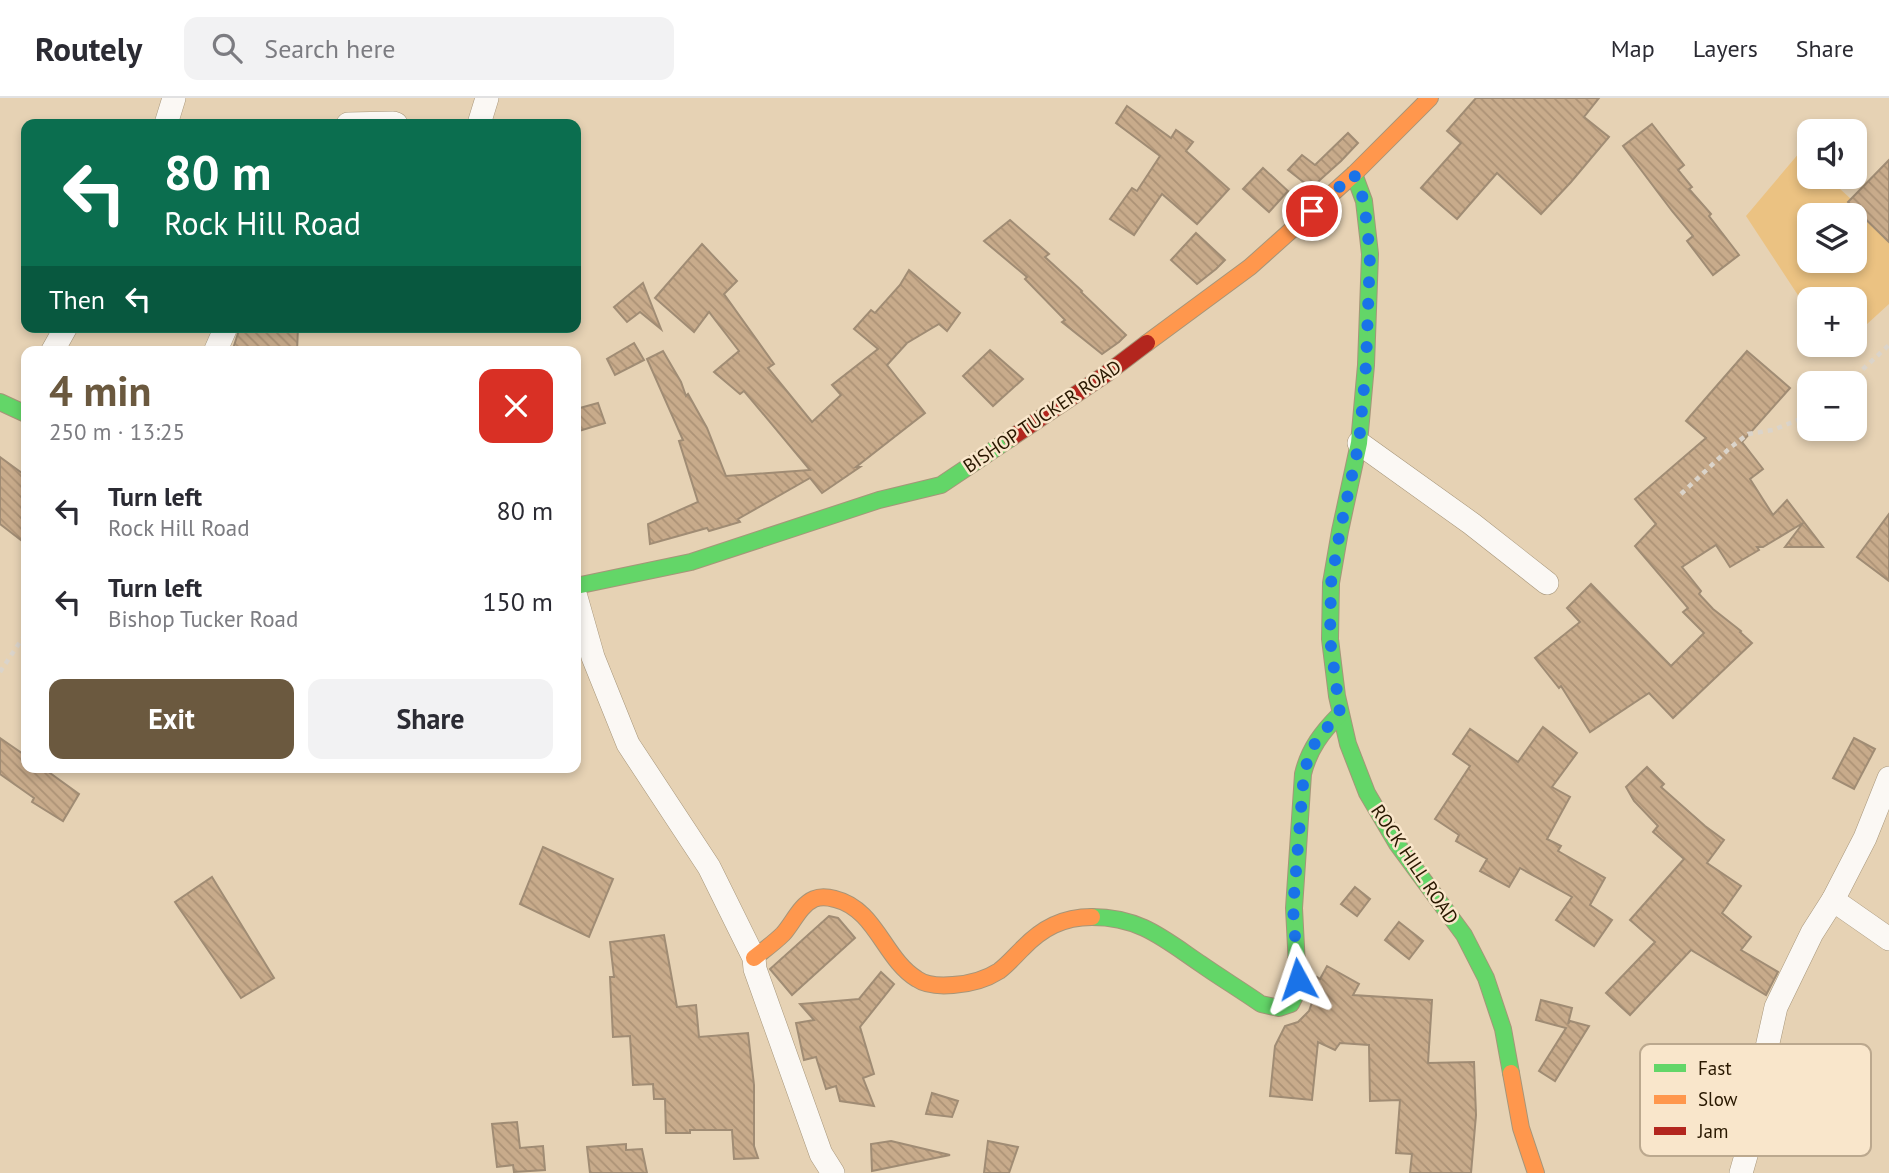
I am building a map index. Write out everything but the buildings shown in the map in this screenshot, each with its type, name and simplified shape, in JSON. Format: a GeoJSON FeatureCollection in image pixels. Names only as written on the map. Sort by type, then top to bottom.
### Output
{"type":"FeatureCollection","features":[{"type":"Feature","properties":{"kind":"street"},"geometry":{"type":"LineString","coordinates":[[168,119],[174,98]]}},
{"type":"Feature","properties":{"kind":"street"},"geometry":{"type":"LineString","coordinates":[[481,119],[487,98]]}},
{"type":"Feature","properties":{"kind":"street","name":"BISHOP TUCKER ROAD"},"geometry":{"type":"LineString","coordinates":[[581,585],[691,562],[879,500],[941,485],[1105,374],[1250,267],[1354,174],[1430,98]]}},
{"type":"Feature","properties":{"kind":"street","name":"ROCK HILL ROAD"},"geometry":{"type":"LineString","coordinates":[[1354,174],[1364,201],[1370,254],[1366,365],[1359,443],[1331,583],[1330,639],[1340,714],[1348,744],[1367,793],[1397,844],[1464,935],[1486,978],[1503,1029],[1521,1128],[1536,1173]]}},
{"type":"Feature","properties":{"kind":"street"},"geometry":{"type":"LineString","coordinates":[[0,402],[21,408]]}},
{"type":"Feature","properties":{"kind":"street"},"geometry":{"type":"LineString","coordinates":[[1359,443],[1472,524],[1547,583]]}},
{"type":"Feature","properties":{"kind":"street"},"geometry":{"type":"LineString","coordinates":[[581,615],[593,657],[628,744],[709,867],[754,958],[755,969],[821,1167]]}},
{"type":"Feature","properties":{"kind":"street"},"geometry":{"type":"LineString","coordinates":[[754,958],[782,935],[810,901],[818,897],[832,897],[848,902],[858,909],[903,967],[915,978],[927,984],[953,986],[981,979],[1003,968],[1040,932],[1057,922],[1073,917],[1092,917],[1124,921],[1159,934],[1261,1004],[1275,1009],[1284,1008],[1293,1002],[1298,979],[1293,908],[1304,772],[1312,748],[1340,714]]}},
{"type":"Feature","properties":{"kind":"street"},"geometry":{"type":"LineString","coordinates":[[1768,1044],[1776,1007],[1812,933],[1865,838],[1889,778]]}},
{"type":"Feature","properties":{"kind":"street"},"geometry":{"type":"LineString","coordinates":[[1832,900],[1889,939]]}},
{"type":"Feature","properties":{"kind":"street"},"geometry":{"type":"LineString","coordinates":[[1741,1173],[1746,1156]]}},
{"type":"Feature","properties":{"kind":"path"},"geometry":{"type":"LineString","coordinates":[[1860,371],[1889,345]]}},
{"type":"Feature","properties":{"kind":"path"},"geometry":{"type":"LineString","coordinates":[[1681,494],[1748,434],[1773,430],[1797,420]]}},
{"type":"Feature","properties":{"kind":"path"},"geometry":{"type":"LineString","coordinates":[[0,672],[21,640]]}},
{"type":"Feature","properties":{"kind":"shaded area"},"geometry":{"type":"Polygon","coordinates":[[[1797,156],[1797,189],[1840,189],[1855,203],[1797,203],[1797,273],[1867,273],[1867,214],[1889,234],[1889,304],[1867,324],[1867,287],[1797,287],[1797,294],[1746,216],[1797,156]]]}},
{"type":"Feature","properties":{"kind":"traffic: fast"},"geometry":{"type":"LineString","coordinates":[[1354,174],[1364,201],[1370,254],[1366,365],[1359,443],[1331,583],[1330,639],[1337,696],[1348,744],[1367,793],[1397,844],[1464,935],[1486,978],[1503,1029],[1511,1073]]}},
{"type":"Feature","properties":{"kind":"traffic: fast"},"geometry":{"type":"LineString","coordinates":[[0,402],[21,412]]}},
{"type":"Feature","properties":{"kind":"traffic: fast"},"geometry":{"type":"LineString","coordinates":[[581,585],[691,562],[879,500],[941,485],[1011,438]]}},
{"type":"Feature","properties":{"kind":"traffic: fast"},"geometry":{"type":"LineString","coordinates":[[1092,917],[1124,921],[1151,931],[1261,1004],[1279,1008],[1291,1004],[1298,986],[1294,908],[1303,774],[1317,741],[1340,714]]}},
{"type":"Feature","properties":{"kind":"traffic: slow"},"geometry":{"type":"LineString","coordinates":[[1147,343],[1250,267],[1354,174],[1430,98]]}},
{"type":"Feature","properties":{"kind":"traffic: slow"},"geometry":{"type":"LineString","coordinates":[[754,958],[783,934],[805,905],[819,897],[849,904],[870,923],[906,970],[921,981],[939,985],[965,984],[988,977],[1002,969],[1045,930],[1072,919],[1092,917]]}},
{"type":"Feature","properties":{"kind":"traffic: slow"},"geometry":{"type":"LineString","coordinates":[[1511,1073],[1521,1128],[1536,1173]]}},
{"type":"Feature","properties":{"kind":"traffic: jam"},"geometry":{"type":"LineString","coordinates":[[1011,438],[1147,343]]}},
{"type":"Feature","properties":{"kind":"route"},"geometry":{"type":"LineString","coordinates":[[1298,979],[1293,908],[1304,772],[1312,748],[1340,714],[1330,639],[1331,583],[1359,443],[1366,365],[1370,254],[1364,201],[1354,174],[1312,211]]}}]}
